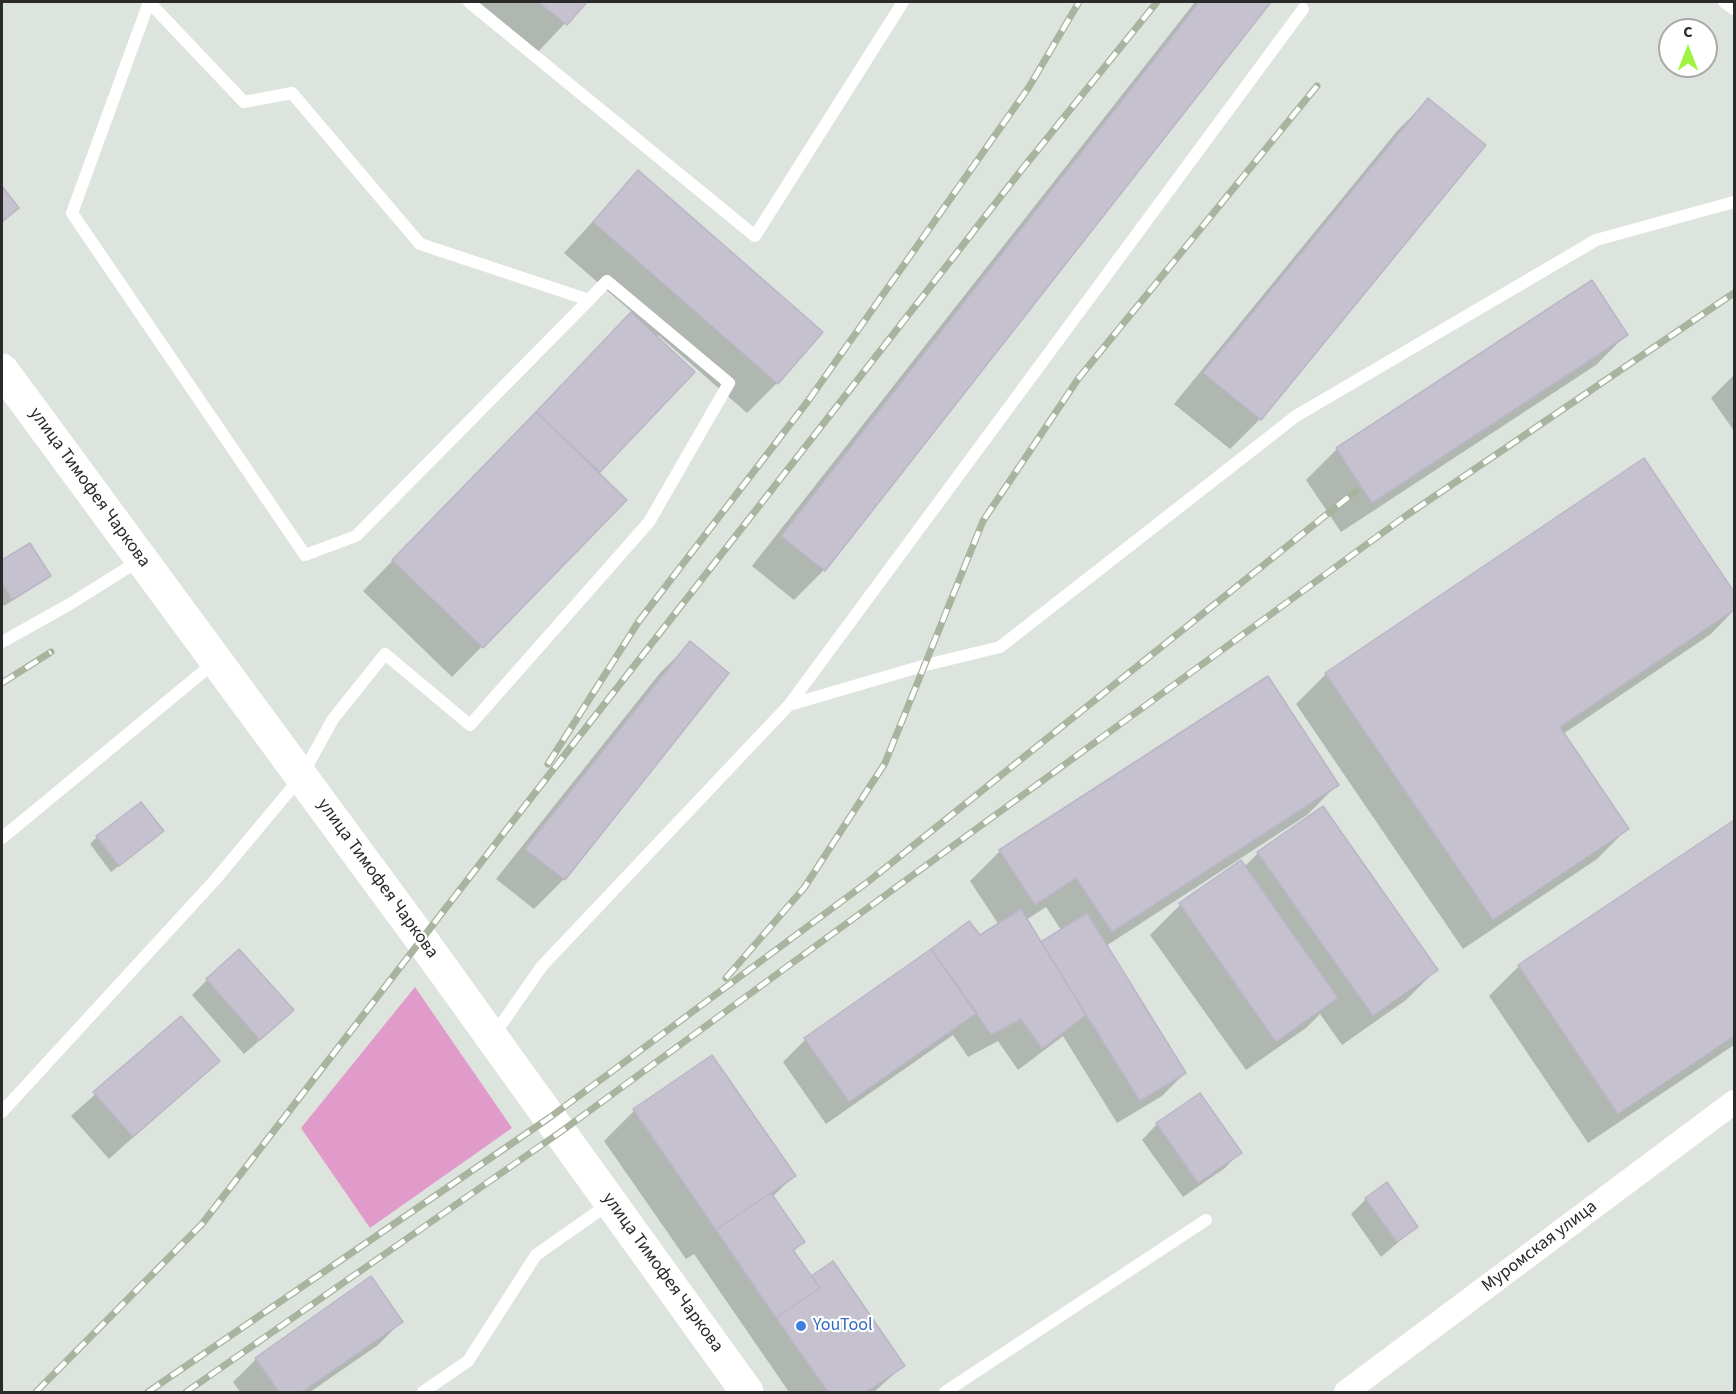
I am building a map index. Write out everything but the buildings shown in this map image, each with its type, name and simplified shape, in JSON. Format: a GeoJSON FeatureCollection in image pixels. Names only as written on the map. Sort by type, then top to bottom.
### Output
{"type":"FeatureCollection","features":[{"type":"Feature","properties":{"kind":"main road","name":"улица Тимофея Чаркова"},"geometry":{"type":"LineString","coordinates":[[2,370],[493,1037],[747,1392]]}},
{"type":"Feature","properties":{"kind":"street","name":"Муромская улица"},"geometry":{"type":"LineString","coordinates":[[1346,1392],[1734,1102]]}},
{"type":"Feature","properties":{"kind":"lane"},"geometry":{"type":"LineString","coordinates":[[2,1112],[215,880],[302,777],[333,719],[386,654],[470,725],[649,522],[729,383],[607,281],[589,300],[356,536],[305,555],[72,213],[149,2],[244,102],[292,93],[420,244],[589,300]]}},
{"type":"Feature","properties":{"kind":"lane"},"geometry":{"type":"LineString","coordinates":[[469,2],[755,236],[903,2]]}},
{"type":"Feature","properties":{"kind":"lane"},"geometry":{"type":"LineString","coordinates":[[1724,2],[1734,9]]}},
{"type":"Feature","properties":{"kind":"lane"},"geometry":{"type":"LineString","coordinates":[[493,1037],[542,966],[789,705],[1303,9]]}},
{"type":"Feature","properties":{"kind":"lane"},"geometry":{"type":"LineString","coordinates":[[789,705],[926,665],[1000,647],[1296,416],[1596,240],[1734,202]]}},
{"type":"Feature","properties":{"kind":"lane"},"geometry":{"type":"LineString","coordinates":[[2,642],[70,604],[141,559]]}},
{"type":"Feature","properties":{"kind":"lane"},"geometry":{"type":"LineString","coordinates":[[2,838],[216,661]]}},
{"type":"Feature","properties":{"kind":"lane"},"geometry":{"type":"LineString","coordinates":[[423,1392],[468,1361],[536,1255],[611,1202]]}},
{"type":"Feature","properties":{"kind":"lane"},"geometry":{"type":"LineString","coordinates":[[945,1392],[1206,1220]]}},
{"type":"Feature","properties":{"kind":"shaded area"},"geometry":{"type":"Polygon","coordinates":[[[3,2],[1734,2],[1734,1392],[2,1392],[3,2]]]}},
{"type":"Feature","properties":{"kind":"shaded area"},"geometry":{"type":"Polygon","coordinates":[[[415,987],[512,1128],[370,1228],[301,1128],[415,987]]]}},
{"type":"Feature","properties":{"kind":"railway"},"geometry":{"type":"LineString","coordinates":[[548,764],[639,621],[808,401],[1029,87],[1079,2]]}},
{"type":"Feature","properties":{"kind":"railway"},"geometry":{"type":"LineString","coordinates":[[36,1392],[202,1224],[506,830],[1023,168],[1157,2]]}},
{"type":"Feature","properties":{"kind":"railway"},"geometry":{"type":"LineString","coordinates":[[726,978],[804,888],[885,763],[983,521],[1078,379],[1317,86]]}},
{"type":"Feature","properties":{"kind":"railway"},"geometry":{"type":"LineString","coordinates":[[186,1392],[559,1133],[1407,515],[1734,293]]}},
{"type":"Feature","properties":{"kind":"railway"},"geometry":{"type":"LineString","coordinates":[[148,1392],[549,1118],[869,881],[1356,491]]}},
{"type":"Feature","properties":{"kind":"railway"},"geometry":{"type":"LineString","coordinates":[[2,683],[51,652]]}},
{"type":"Feature","properties":{"kind":"place","name":"YouTool"},"geometry":{"type":"Point","coordinates":[801,1326]}}]}
